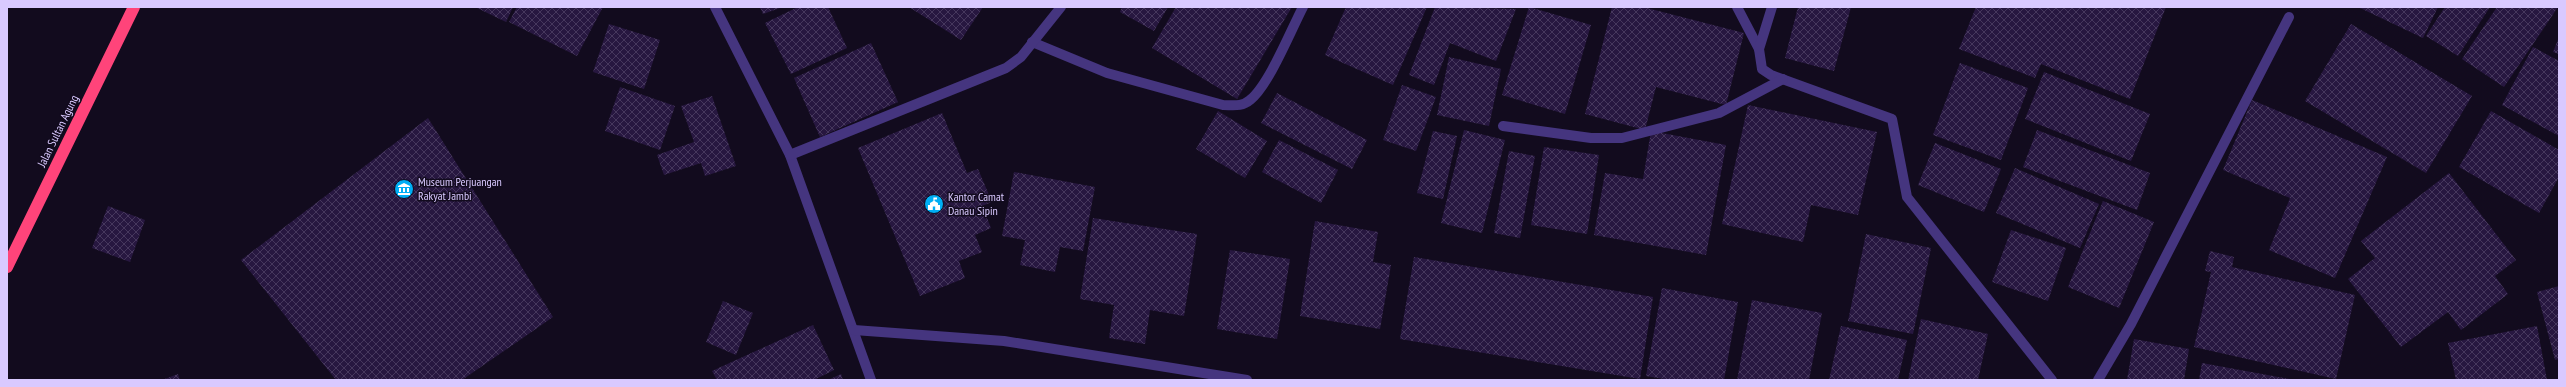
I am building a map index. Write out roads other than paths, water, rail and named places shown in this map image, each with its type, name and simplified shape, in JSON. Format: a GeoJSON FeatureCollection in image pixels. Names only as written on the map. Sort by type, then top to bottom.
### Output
{"type":"FeatureCollection","features":[{"type":"Feature","properties":{"kind":"highway","name":"Jalan Sultan Agung"},"geometry":{"type":"LineString","coordinates":[[7,267],[134,7]]}},
{"type":"Feature","properties":{"kind":"street"},"geometry":{"type":"LineString","coordinates":[[715,7],[790,155],[871,380]]}},
{"type":"Feature","properties":{"kind":"street"},"geometry":{"type":"LineString","coordinates":[[790,155],[1006,68],[1021,57],[1060,7]]}},
{"type":"Feature","properties":{"kind":"street"},"geometry":{"type":"LineString","coordinates":[[1032,42],[1107,73],[1223,105],[1239,106],[1250,100],[1265,81],[1303,7]]}},
{"type":"Feature","properties":{"kind":"street"},"geometry":{"type":"LineString","coordinates":[[1738,7],[1759,49],[1762,69],[1783,79],[1892,119],[1907,198],[2052,380]]}},
{"type":"Feature","properties":{"kind":"street"},"geometry":{"type":"LineString","coordinates":[[1759,49],[1772,7]]}},
{"type":"Feature","properties":{"kind":"street"},"geometry":{"type":"LineString","coordinates":[[2098,380],[2132,324],[2289,17]]}},
{"type":"Feature","properties":{"kind":"street"},"geometry":{"type":"LineString","coordinates":[[1503,126],[1591,138],[1622,138],[1720,113],[1783,79]]}},
{"type":"Feature","properties":{"kind":"street"},"geometry":{"type":"LineString","coordinates":[[854,330],[1004,341],[1247,380]]}},
{"type":"Feature","properties":{"kind":"place","name":"Museum Perjuangan Rakyat Jambi"},"geometry":{"type":"Point","coordinates":[404,189]}},
{"type":"Feature","properties":{"kind":"place","name":"Kantor Camat Danau Sipin"},"geometry":{"type":"Point","coordinates":[934,204]}}]}
